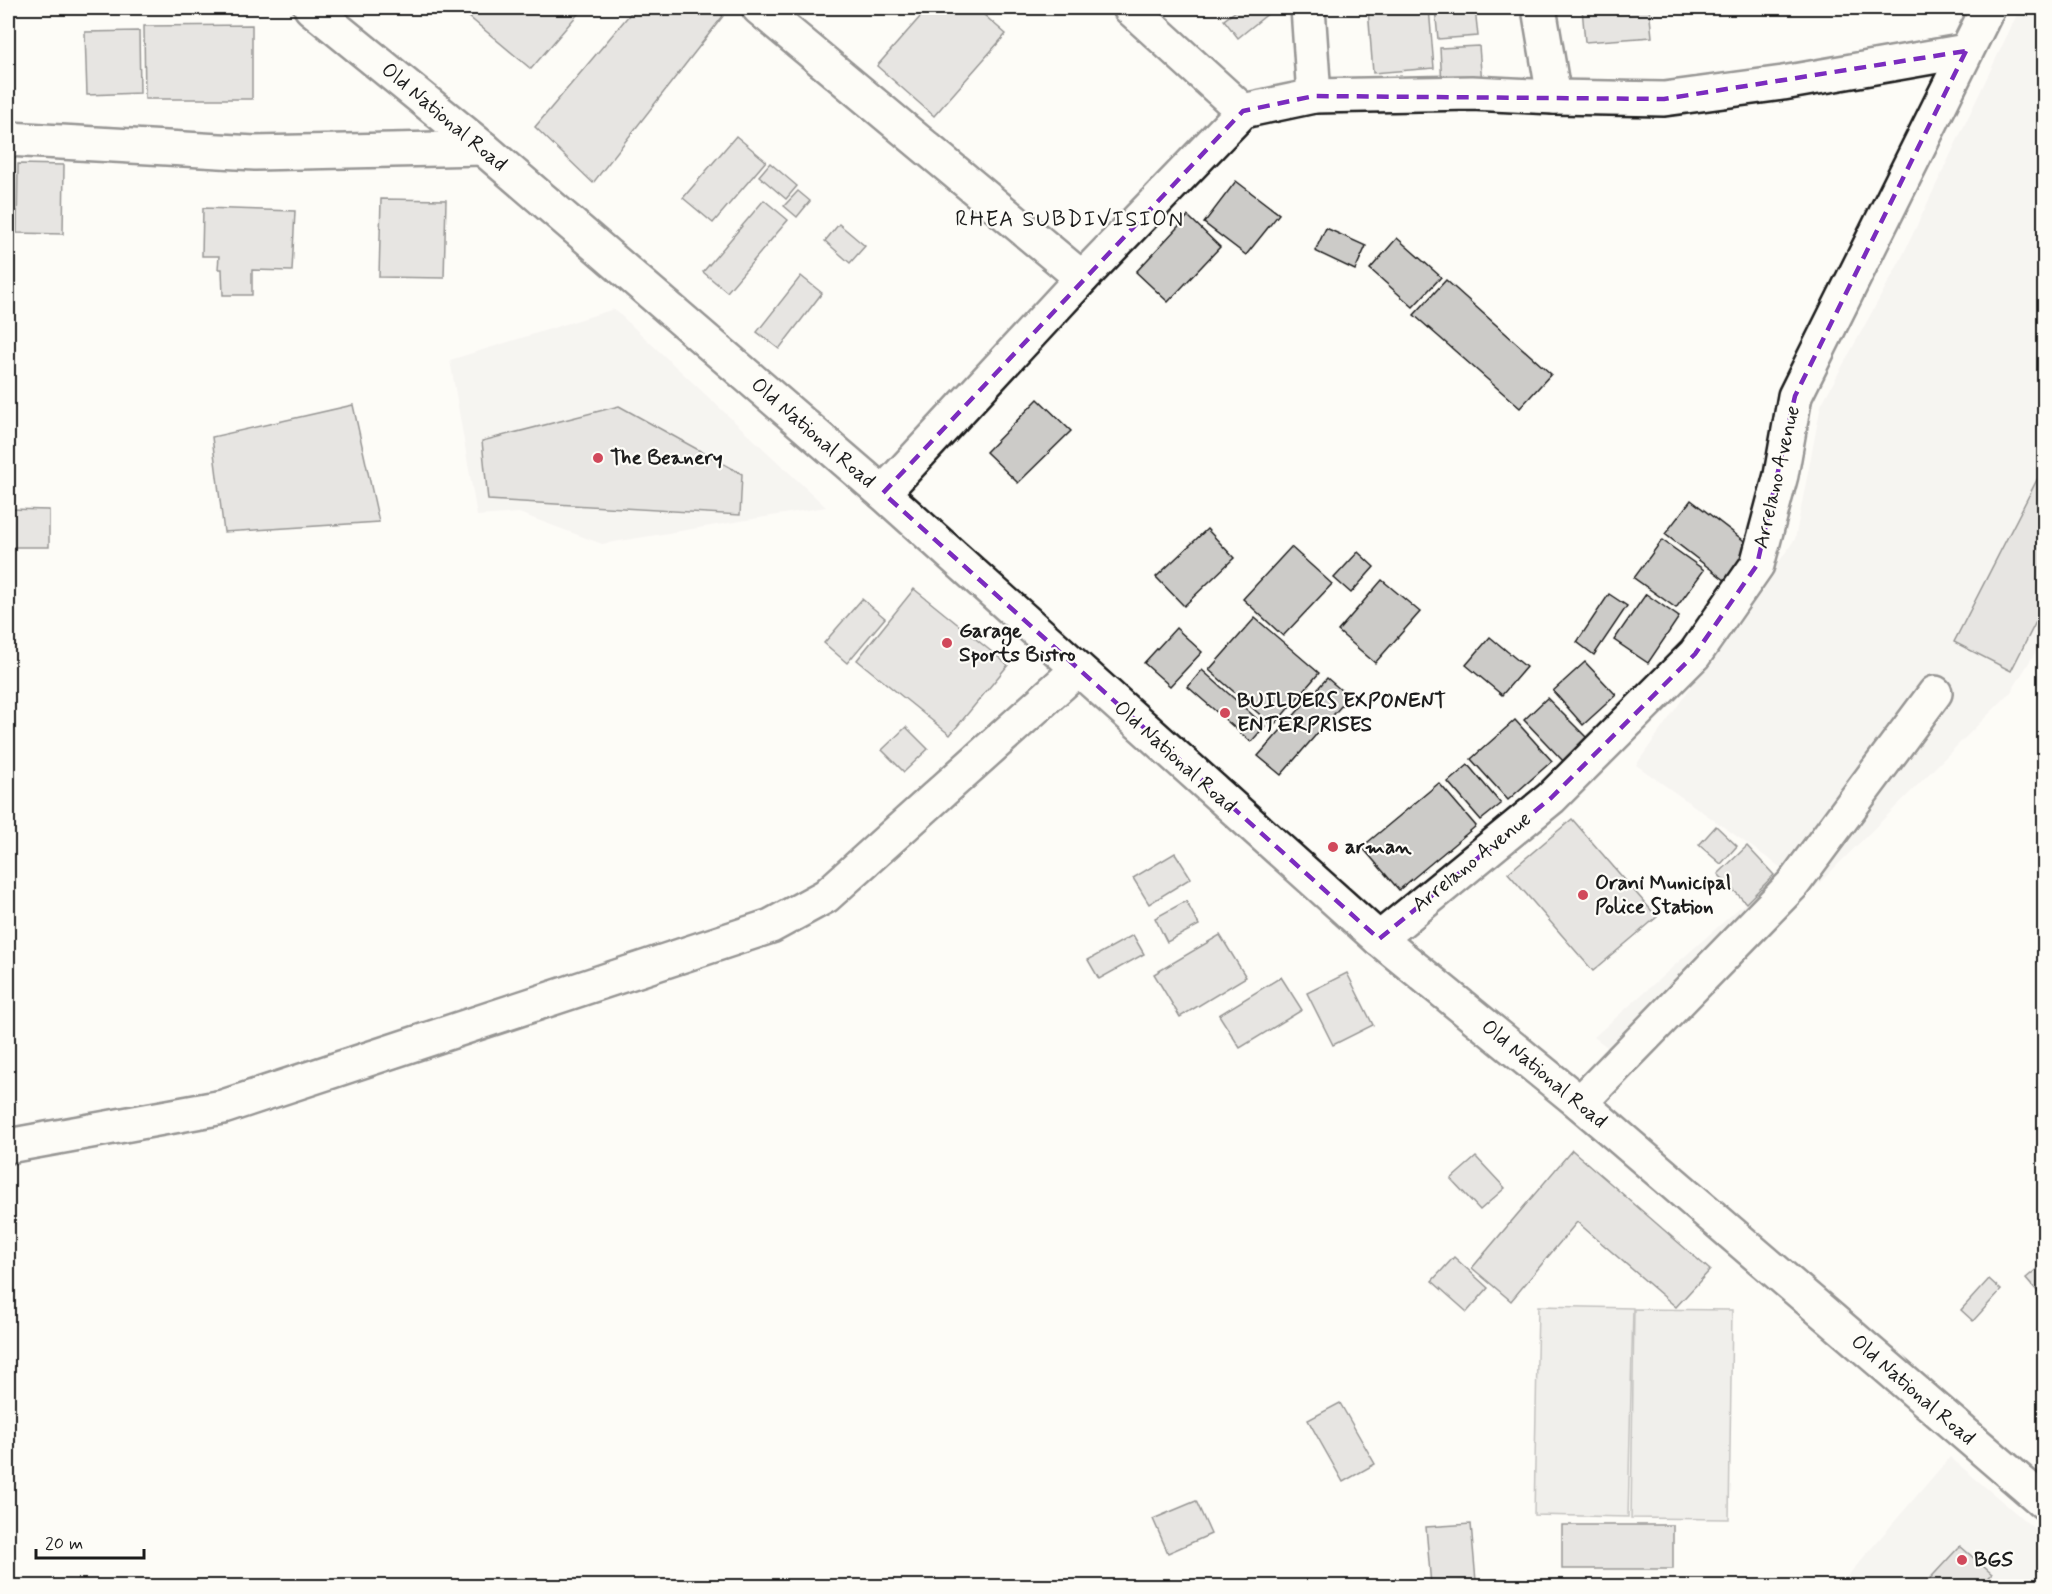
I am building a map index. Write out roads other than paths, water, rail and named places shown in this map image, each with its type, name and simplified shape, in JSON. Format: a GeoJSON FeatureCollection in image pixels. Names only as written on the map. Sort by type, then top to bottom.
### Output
{"type":"FeatureCollection","features":[{"type":"Feature","properties":{"kind":"street","name":"Old National Road"},"geometry":{"type":"LineString","coordinates":[[311,8],[483,147],[883,493],[1077,670],[1379,939],[1580,1103],[2044,1502]]}},
{"type":"Feature","properties":{"kind":"street"},"geometry":{"type":"LineString","coordinates":[[759,8],[1082,278]]}},
{"type":"Feature","properties":{"kind":"street"},"geometry":{"type":"LineString","coordinates":[[1130,8],[1243,111]]}},
{"type":"Feature","properties":{"kind":"street"},"geometry":{"type":"LineString","coordinates":[[1308,8],[1314,96]]}},
{"type":"Feature","properties":{"kind":"street"},"geometry":{"type":"LineString","coordinates":[[1539,8],[1554,97]]}},
{"type":"Feature","properties":{"kind":"street","name":"Arrelano Avenue"},"geometry":{"type":"LineString","coordinates":[[1379,939],[1551,798],[1695,654],[1757,565],[1781,475],[1795,396],[1988,8]]}},
{"type":"Feature","properties":{"kind":"street"},"geometry":{"type":"LineString","coordinates":[[883,493],[1082,278],[1243,111],[1314,96],[1472,93],[1664,99],[1783,83],[1966,51]]}},
{"type":"Feature","properties":{"kind":"street"},"geometry":{"type":"LineString","coordinates":[[8,139],[255,153],[483,147]]}},
{"type":"Feature","properties":{"kind":"street"},"geometry":{"type":"LineString","coordinates":[[8,1146],[223,1107],[771,926],[826,896],[1077,670]]}},
{"type":"Feature","properties":{"kind":"street"},"geometry":{"type":"LineString","coordinates":[[1580,1103],[1793,884],[1935,693]]}},
{"type":"Feature","properties":{"kind":"place","name":"The Beanery"},"geometry":{"type":"Point","coordinates":[598,458]}},
{"type":"Feature","properties":{"kind":"place","name":"Garage Sports Bistro"},"geometry":{"type":"Point","coordinates":[947,643]}},
{"type":"Feature","properties":{"kind":"place","name":"BUILDERS EXPONENT ENTERPRISES"},"geometry":{"type":"Point","coordinates":[1225,713]}},
{"type":"Feature","properties":{"kind":"place","name":"arman"},"geometry":{"type":"Point","coordinates":[1333,847]}},
{"type":"Feature","properties":{"kind":"place","name":"Orani Municipal Police Station"},"geometry":{"type":"Point","coordinates":[1583,895]}},
{"type":"Feature","properties":{"kind":"place","name":"BGS"},"geometry":{"type":"Point","coordinates":[1962,1560]}},
{"type":"Feature","properties":{"kind":"district","name":"RHEA SUBDIVISION"},"geometry":{"type":"Point","coordinates":[1070,220]}}]}
